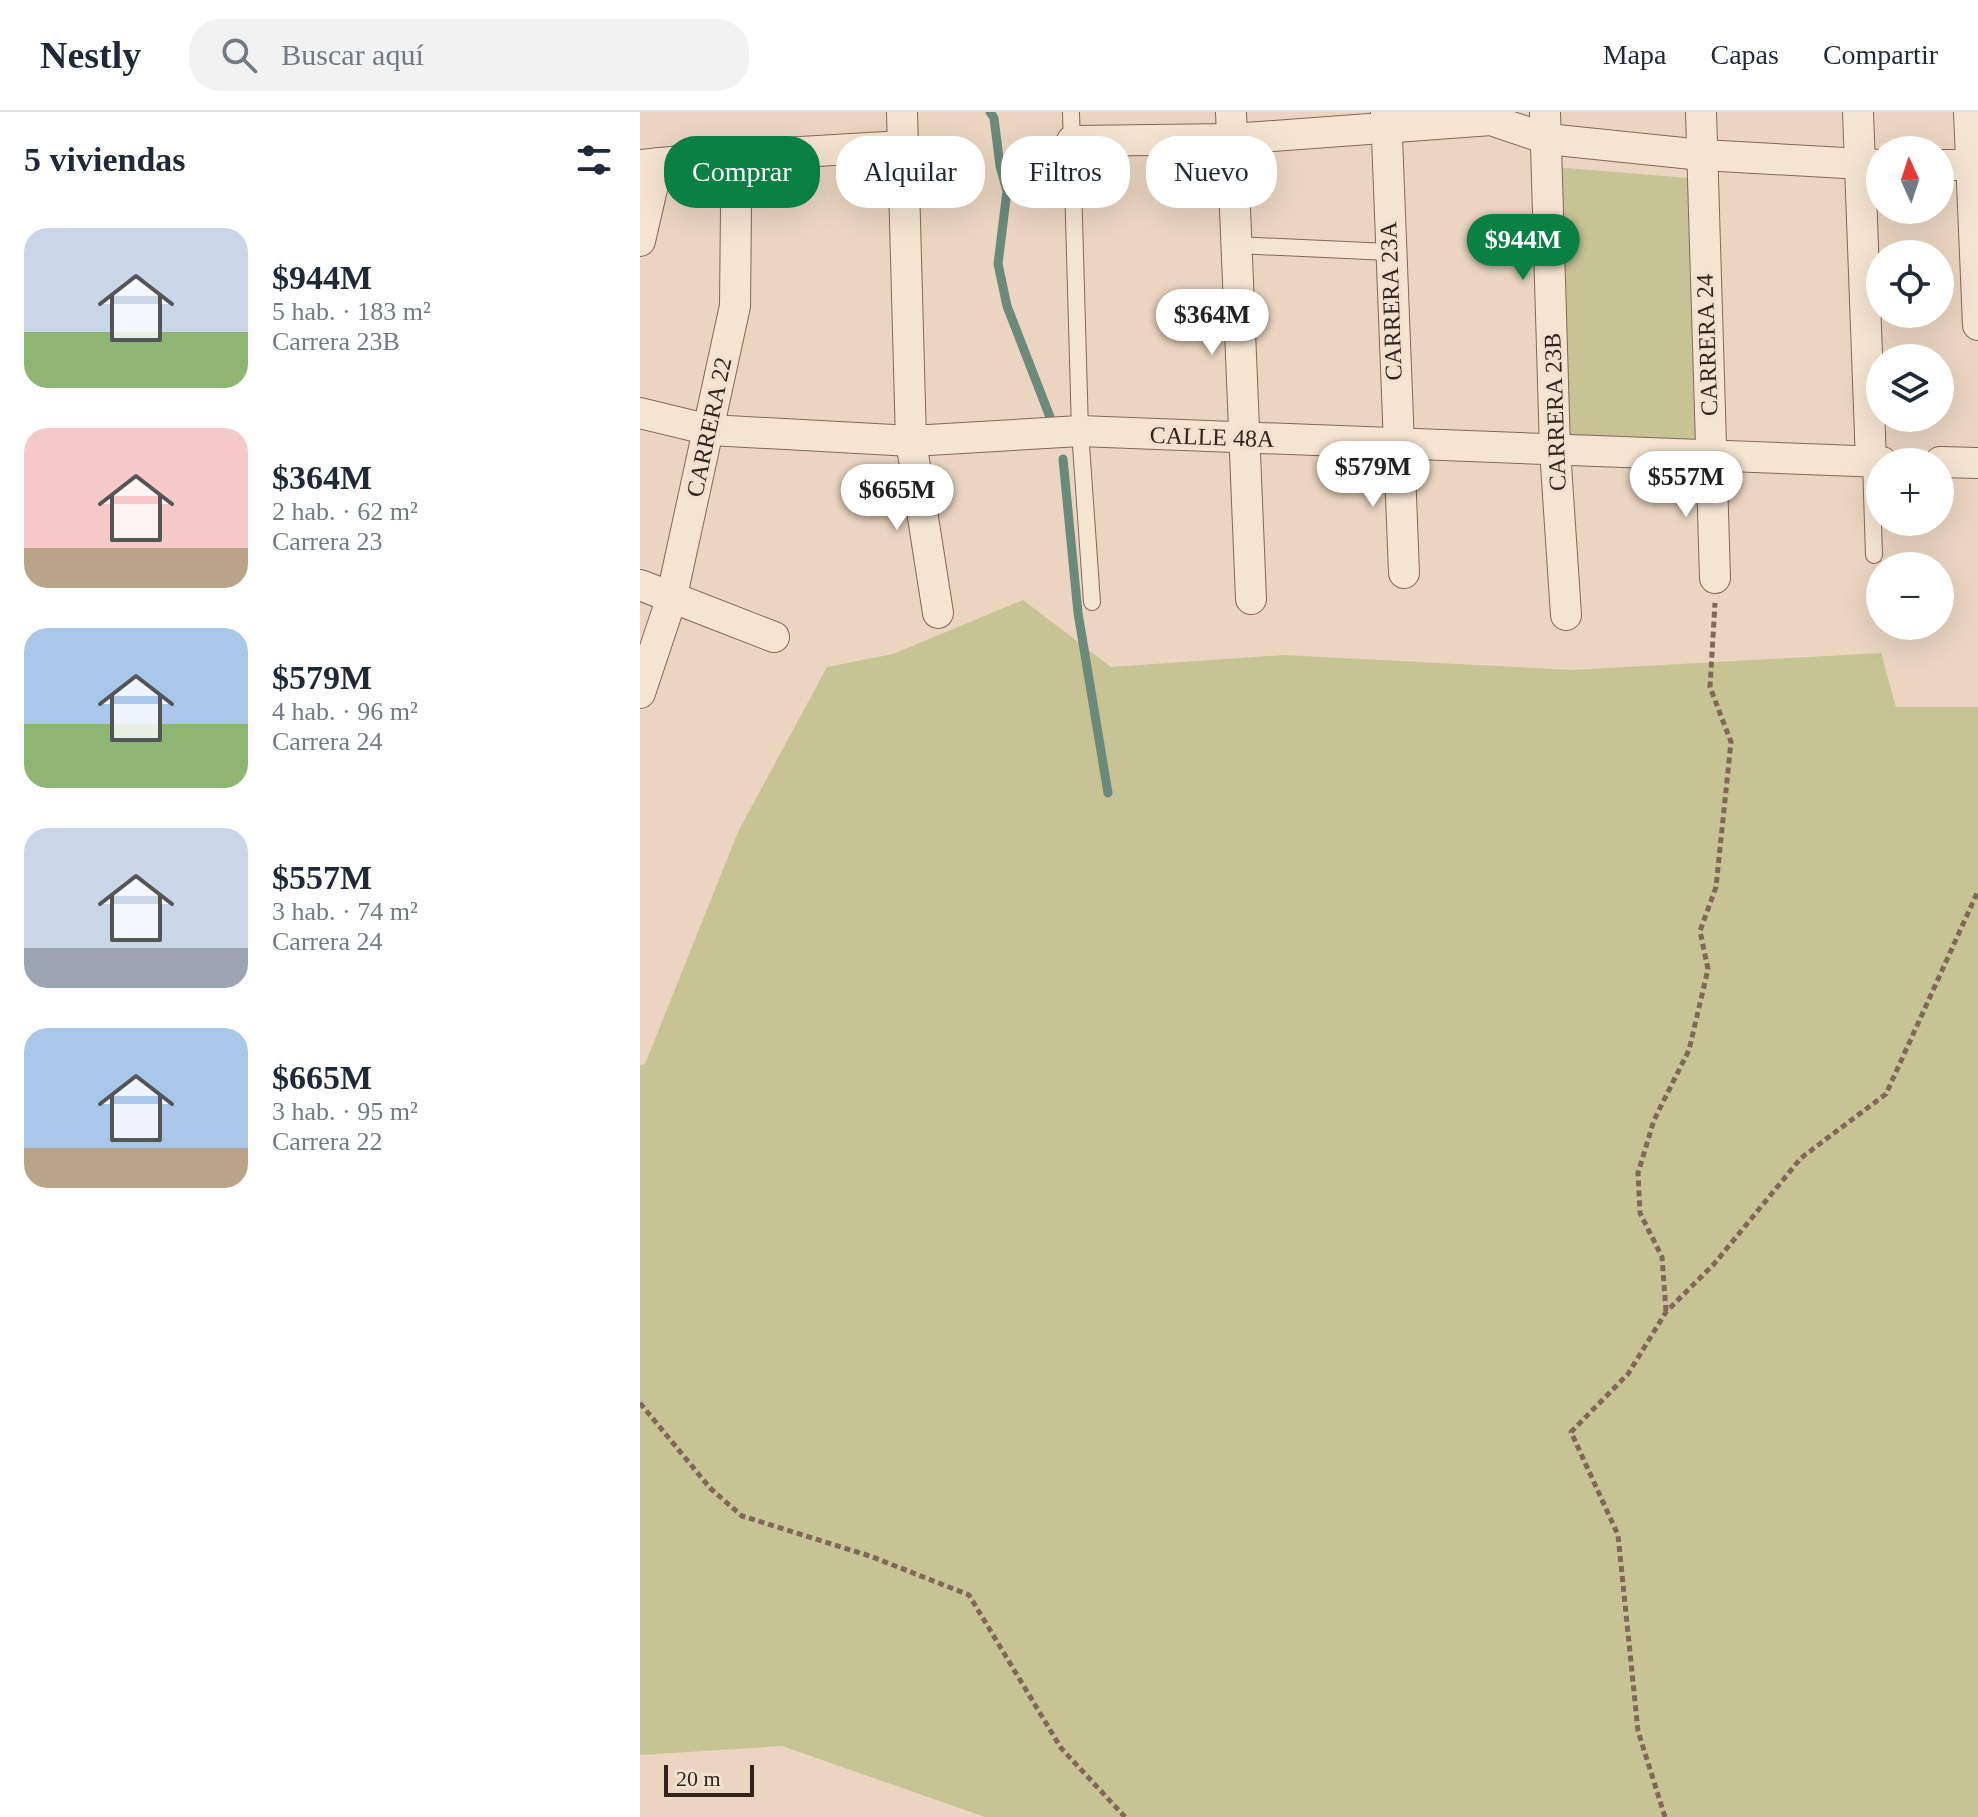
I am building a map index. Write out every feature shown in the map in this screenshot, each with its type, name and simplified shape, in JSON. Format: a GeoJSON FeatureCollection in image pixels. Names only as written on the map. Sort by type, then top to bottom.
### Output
{"type":"FeatureCollection","features":[{"type":"Feature","properties":{"kind":"street"},"geometry":{"type":"LineString","coordinates":[[902,112],[902,136]]}},
{"type":"Feature","properties":{"kind":"street","name":"CARRERA 24"},"geometry":{"type":"LineString","coordinates":[[1701,112],[1715,578]]}},
{"type":"Feature","properties":{"kind":"street"},"geometry":{"type":"LineString","coordinates":[[1858,112],[1866,145]]}},
{"type":"Feature","properties":{"kind":"street"},"geometry":{"type":"LineString","coordinates":[[1969,112],[1975,165],[1978,325]]}},
{"type":"Feature","properties":{"kind":"street","name":"CARRERA 23A"},"geometry":{"type":"LineString","coordinates":[[1386,120],[1397,443]]}},
{"type":"Feature","properties":{"kind":"street"},"geometry":{"type":"LineString","coordinates":[[1072,126],[1491,120],[1546,126],[1702,155],[1866,165]]}},
{"type":"Feature","properties":{"kind":"street"},"geometry":{"type":"LineString","coordinates":[[1231,126],[1251,599]]}},
{"type":"Feature","properties":{"kind":"street","name":"CARRERA 23B"},"geometry":{"type":"LineString","coordinates":[[1546,126],[1555,450],[1566,615]]}},
{"type":"Feature","properties":{"kind":"street"},"geometry":{"type":"LineString","coordinates":[[640,241],[649,164]]}},
{"type":"Feature","properties":{"kind":"street"},"geometry":{"type":"LineString","coordinates":[[1954,165],[1975,165]]}},
{"type":"Feature","properties":{"kind":"street","name":"CARRERA 22"},"geometry":{"type":"LineString","coordinates":[[640,693],[671,600],[735,306],[736,208]]}},
{"type":"Feature","properties":{"kind":"street"},"geometry":{"type":"LineString","coordinates":[[904,208],[911,441],[938,613]]}},
{"type":"Feature","properties":{"kind":"street"},"geometry":{"type":"LineString","coordinates":[[1872,224],[1876,448]]}},
{"type":"Feature","properties":{"kind":"street","name":"CALLE 48A"},"geometry":{"type":"LineString","coordinates":[[640,413],[710,430],[911,441],[1080,431],[1866,462]]}},
{"type":"Feature","properties":{"kind":"street"},"geometry":{"type":"LineString","coordinates":[[1397,443],[1404,573]]}},
{"type":"Feature","properties":{"kind":"street"},"geometry":{"type":"LineString","coordinates":[[1954,462],[1978,463]]}},
{"type":"Feature","properties":{"kind":"street"},"geometry":{"type":"LineString","coordinates":[[640,585],[671,600],[774,637]]}},
{"type":"Feature","properties":{"kind":"lane"},"geometry":{"type":"LineString","coordinates":[[1072,126],[1080,431],[1092,602]]}},
{"type":"Feature","properties":{"kind":"lane"},"geometry":{"type":"LineString","coordinates":[[1236,245],[1389,252]]}},
{"type":"Feature","properties":{"kind":"path"},"geometry":{"type":"LineString","coordinates":[[1666,1312],[1662,1257],[1640,1213],[1638,1173],[1654,1120],[1689,1050],[1708,969],[1700,931],[1716,887],[1731,742],[1710,687],[1716,637],[1715,578]]}},
{"type":"Feature","properties":{"kind":"path"},"geometry":{"type":"LineString","coordinates":[[1665,1817],[1638,1731],[1618,1535],[1571,1432],[1628,1374],[1666,1312],[1714,1264],[1801,1158],[1886,1094],[1978,891]]}},
{"type":"Feature","properties":{"kind":"path"},"geometry":{"type":"LineString","coordinates":[[640,1403],[710,1488],[742,1516],[870,1556],[969,1595],[1061,1748],[1125,1817]]}},
{"type":"Feature","properties":{"kind":"shaded area"},"geometry":{"type":"Polygon","coordinates":[[[1554,167],[1688,178],[1703,449],[1565,444],[1554,167]]]}},
{"type":"Feature","properties":{"kind":"shaded area"},"geometry":{"type":"Polygon","coordinates":[[[1023,600],[1111,667],[1284,655],[1572,670],[1881,653],[1896,707],[1978,707],[1978,1817],[985,1817],[782,1746],[640,1755],[640,1065],[645,1064],[738,832],[827,667],[893,654],[1023,600]]]}},
{"type":"Feature","properties":{"kind":"waterway"},"geometry":{"type":"LineString","coordinates":[[990,112],[994,118],[1000,166],[1007,191],[998,264],[1007,306],[1050,417]]}},
{"type":"Feature","properties":{"kind":"waterway"},"geometry":{"type":"LineString","coordinates":[[1063,459],[1078,613],[1108,793]]}}]}
